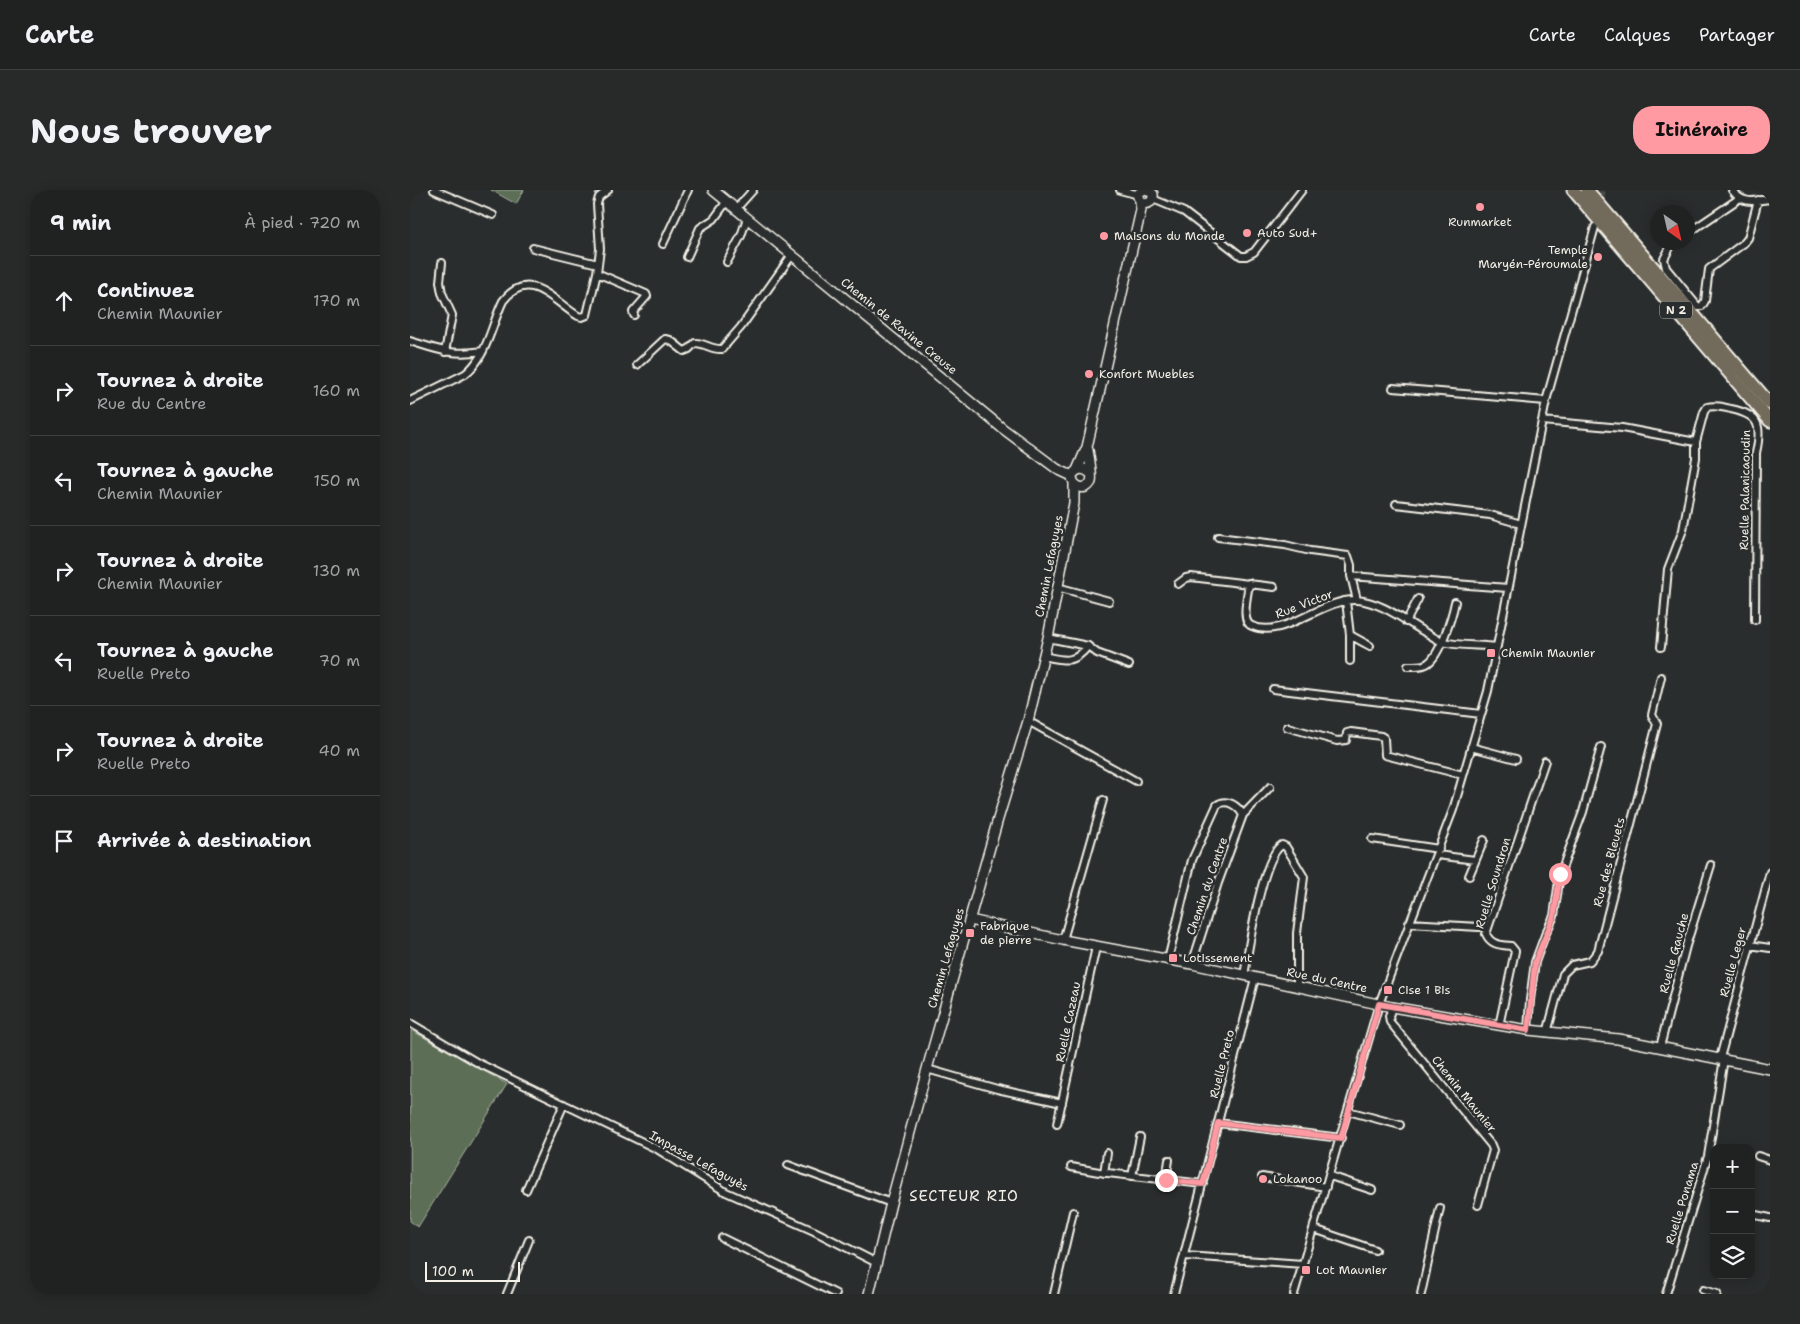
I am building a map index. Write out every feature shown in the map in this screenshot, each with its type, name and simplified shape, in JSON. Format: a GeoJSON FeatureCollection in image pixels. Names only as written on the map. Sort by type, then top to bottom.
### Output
{"type":"FeatureCollection","features":[{"type":"Feature","properties":{"kind":"highway"},"geometry":{"type":"LineString","coordinates":[[1568,190],[1584,195]]}},
{"type":"Feature","properties":{"kind":"highway","name":"N 2"},"geometry":{"type":"LineString","coordinates":[[1573,190],[1584,195],[1770,404]]}},
{"type":"Feature","properties":{"kind":"highway","name":"N 2"},"geometry":{"type":"LineString","coordinates":[[1584,195],[1770,422]]}},
{"type":"Feature","properties":{"kind":"main road","name":"Chemin de Ravine Creuse"},"geometry":{"type":"LineString","coordinates":[[713,190],[1002,428],[1057,469],[1074,476]]}},
{"type":"Feature","properties":{"kind":"main road","name":"Chemin Lefaguyes"},"geometry":{"type":"LineString","coordinates":[[869,1294],[927,1069],[1028,721],[1048,638],[1074,503],[1074,476],[1087,447],[1145,198]]}},
{"type":"Feature","properties":{"kind":"main road","name":"Chemin Lefaguyes"},"geometry":{"type":"LineString","coordinates":[[1087,447],[1090,473]]}},
{"type":"Feature","properties":{"kind":"main road"},"geometry":{"type":"LineString","coordinates":[[1081,468],[1090,473],[1092,478],[1087,486],[1077,487],[1074,476],[1081,468]]}},
{"type":"Feature","properties":{"kind":"main road","name":"Chemin Lefaguyes"},"geometry":{"type":"LineString","coordinates":[[1074,503],[1087,486]]}},
{"type":"Feature","properties":{"kind":"main road","name":"Rue du Centre"},"geometry":{"type":"LineString","coordinates":[[970,920],[1096,947],[1192,964],[1392,1007],[1499,1026],[1618,1039],[1770,1069]]}},
{"type":"Feature","properties":{"kind":"street"},"geometry":{"type":"LineString","coordinates":[[434,190],[493,215]]}},
{"type":"Feature","properties":{"kind":"street"},"geometry":{"type":"LineString","coordinates":[[410,401],[465,374],[478,362],[503,302],[513,291],[526,286],[541,289],[564,308],[582,317],[588,314],[600,249],[596,204],[599,196],[608,190]]}},
{"type":"Feature","properties":{"kind":"street"},"geometry":{"type":"LineString","coordinates":[[663,244],[688,190]]}},
{"type":"Feature","properties":{"kind":"street"},"geometry":{"type":"LineString","coordinates":[[736,209],[753,190]]}},
{"type":"Feature","properties":{"kind":"street"},"geometry":{"type":"LineString","coordinates":[[1120,190],[1184,212],[1242,256],[1254,252],[1302,190]]}},
{"type":"Feature","properties":{"kind":"street"},"geometry":{"type":"LineString","coordinates":[[1732,190],[1740,198],[1747,201],[1770,199]]}},
{"type":"Feature","properties":{"kind":"street"},"geometry":{"type":"LineString","coordinates":[[1695,228],[1740,198]]}},
{"type":"Feature","properties":{"kind":"street"},"geometry":{"type":"LineString","coordinates":[[1669,250],[1664,259],[1666,268],[1698,307],[1702,306],[1705,301],[1709,269],[1748,238],[1758,200]]}},
{"type":"Feature","properties":{"kind":"street"},"geometry":{"type":"LineString","coordinates":[[687,257],[700,228],[714,219],[727,201]]}},
{"type":"Feature","properties":{"kind":"street"},"geometry":{"type":"LineString","coordinates":[[727,262],[742,236],[747,218]]}},
{"type":"Feature","properties":{"kind":"street"},"geometry":{"type":"LineString","coordinates":[[1294,1294],[1379,1004],[1438,852],[1464,775],[1488,691],[1546,401],[1595,227]]}},
{"type":"Feature","properties":{"kind":"street"},"geometry":{"type":"LineString","coordinates":[[533,248],[598,264]]}},
{"type":"Feature","properties":{"kind":"street"},"geometry":{"type":"LineString","coordinates":[[638,365],[665,339],[670,340],[684,351],[689,350],[695,342],[714,348],[722,348],[741,327],[792,255]]}},
{"type":"Feature","properties":{"kind":"street"},"geometry":{"type":"LineString","coordinates":[[442,263],[440,282],[442,293],[452,315],[445,352]]}},
{"type":"Feature","properties":{"kind":"street"},"geometry":{"type":"LineString","coordinates":[[597,273],[646,294],[647,296],[633,312],[634,315]]}},
{"type":"Feature","properties":{"kind":"street"},"geometry":{"type":"LineString","coordinates":[[410,341],[445,352],[464,354],[483,351]]}},
{"type":"Feature","properties":{"kind":"street"},"geometry":{"type":"LineString","coordinates":[[1393,388],[1546,401]]}},
{"type":"Feature","properties":{"kind":"street","name":"Ruelle Palanicaoudin"},"geometry":{"type":"LineString","coordinates":[[1660,647],[1668,568],[1683,530],[1696,458],[1696,442],[1707,406],[1713,405],[1749,413],[1757,422],[1759,428],[1760,435],[1756,452],[1754,620]]}},
{"type":"Feature","properties":{"kind":"street"},"geometry":{"type":"LineString","coordinates":[[1542,421],[1622,428],[1696,442]]}},
{"type":"Feature","properties":{"kind":"street"},"geometry":{"type":"LineString","coordinates":[[1396,504],[1490,515],[1521,524]]}},
{"type":"Feature","properties":{"kind":"street"},"geometry":{"type":"LineString","coordinates":[[1218,537],[1285,545],[1310,551],[1348,556],[1357,600]]}},
{"type":"Feature","properties":{"kind":"street"},"geometry":{"type":"LineString","coordinates":[[1351,576],[1508,588]]}},
{"type":"Feature","properties":{"kind":"street"},"geometry":{"type":"LineString","coordinates":[[1178,584],[1191,577],[1274,587]]}},
{"type":"Feature","properties":{"kind":"street","name":"Rue Victor"},"geometry":{"type":"LineString","coordinates":[[1249,584],[1245,617],[1247,623],[1253,627],[1270,628],[1283,626],[1327,605],[1357,600],[1381,607],[1442,642],[1496,647]]}},
{"type":"Feature","properties":{"kind":"street"},"geometry":{"type":"LineString","coordinates":[[1057,587],[1109,601]]}},
{"type":"Feature","properties":{"kind":"street"},"geometry":{"type":"LineString","coordinates":[[1406,622],[1418,599]]}},
{"type":"Feature","properties":{"kind":"street"},"geometry":{"type":"LineString","coordinates":[[1346,601],[1350,635],[1350,661]]}},
{"type":"Feature","properties":{"kind":"street"},"geometry":{"type":"LineString","coordinates":[[1408,666],[1428,664],[1442,642],[1453,614],[1455,602]]}},
{"type":"Feature","properties":{"kind":"street"},"geometry":{"type":"LineString","coordinates":[[1350,635],[1370,646]]}},
{"type":"Feature","properties":{"kind":"street"},"geometry":{"type":"LineString","coordinates":[[1048,638],[1088,646],[1097,653],[1129,665]]}},
{"type":"Feature","properties":{"kind":"street"},"geometry":{"type":"LineString","coordinates":[[1043,656],[1068,661],[1080,655],[1088,646]]}},
{"type":"Feature","properties":{"kind":"street","name":"Rue des Bleuets"},"geometry":{"type":"LineString","coordinates":[[1547,1032],[1563,974],[1572,965],[1590,962],[1598,951],[1657,724],[1652,715],[1661,677]]}},
{"type":"Feature","properties":{"kind":"street"},"geometry":{"type":"LineString","coordinates":[[1273,689],[1481,714]]}},
{"type":"Feature","properties":{"kind":"street"},"geometry":{"type":"LineString","coordinates":[[1028,721],[1136,781]]}},
{"type":"Feature","properties":{"kind":"street"},"geometry":{"type":"LineString","coordinates":[[1287,727],[1337,741],[1346,740],[1348,733],[1351,732],[1381,736],[1384,738],[1385,755],[1464,775]]}},
{"type":"Feature","properties":{"kind":"street"},"geometry":{"type":"LineString","coordinates":[[1471,747],[1516,758]]}},
{"type":"Feature","properties":{"kind":"street"},"geometry":{"type":"LineString","coordinates":[[1528,1030],[1535,962],[1554,916],[1560,874],[1583,812],[1601,747]]}},
{"type":"Feature","properties":{"kind":"street","name":"Ruelle Soundron"},"geometry":{"type":"LineString","coordinates":[[1499,1026],[1515,951],[1514,947],[1511,946],[1494,944],[1486,934],[1545,761]]}},
{"type":"Feature","properties":{"kind":"street","name":"Chemin du Centre"},"geometry":{"type":"LineString","coordinates":[[1192,964],[1218,883],[1244,815],[1270,787]]}},
{"type":"Feature","properties":{"kind":"street"},"geometry":{"type":"LineString","coordinates":[[1063,940],[1103,800]]}},
{"type":"Feature","properties":{"kind":"street","name":"Chemin du Centre"},"geometry":{"type":"LineString","coordinates":[[1168,960],[1192,860],[1217,805],[1221,802],[1227,802],[1240,810],[1244,815]]}},
{"type":"Feature","properties":{"kind":"street"},"geometry":{"type":"LineString","coordinates":[[1372,839],[1476,860]]}},
{"type":"Feature","properties":{"kind":"street"},"geometry":{"type":"LineString","coordinates":[[1469,876],[1484,840]]}},
{"type":"Feature","properties":{"kind":"street"},"geometry":{"type":"LineString","coordinates":[[1244,976],[1256,910],[1269,866],[1275,852],[1282,846],[1286,846],[1304,877],[1297,933],[1297,987]]}},
{"type":"Feature","properties":{"kind":"street","name":"Ruelle Gauche"},"geometry":{"type":"LineString","coordinates":[[1660,1046],[1686,946],[1711,865]]}},
{"type":"Feature","properties":{"kind":"street","name":"Ruelle Leger"},"geometry":{"type":"LineString","coordinates":[[1722,1058],[1749,945],[1770,872]]}},
{"type":"Feature","properties":{"kind":"street"},"geometry":{"type":"LineString","coordinates":[[1409,923],[1479,927]]}},
{"type":"Feature","properties":{"kind":"street"},"geometry":{"type":"LineString","coordinates":[[1749,945],[1770,948]]}},
{"type":"Feature","properties":{"kind":"street","name":"Ruelle Cazeau"},"geometry":{"type":"LineString","coordinates":[[1057,1124],[1096,947]]}},
{"type":"Feature","properties":{"kind":"street","name":"Ruelle Preto"},"geometry":{"type":"LineString","coordinates":[[1174,1294],[1255,978]]}},
{"type":"Feature","properties":{"kind":"street","name":"Chemin Maunier"},"geometry":{"type":"LineString","coordinates":[[1392,1007],[1389,1016],[1390,1022],[1491,1145],[1493,1150],[1478,1205]]}},
{"type":"Feature","properties":{"kind":"street","name":"Impasse Lefaguyès"},"geometry":{"type":"LineString","coordinates":[[410,1023],[478,1063],[656,1149],[726,1192],[814,1231],[877,1263]]}},
{"type":"Feature","properties":{"kind":"street","name":"Ruelle Ponama"},"geometry":{"type":"LineString","coordinates":[[1666,1294],[1708,1156],[1722,1058]]}},
{"type":"Feature","properties":{"kind":"street"},"geometry":{"type":"LineString","coordinates":[[927,1069],[997,1090],[1062,1103]]}},
{"type":"Feature","properties":{"kind":"street"},"geometry":{"type":"LineString","coordinates":[[526,1190],[564,1104]]}},
{"type":"Feature","properties":{"kind":"street"},"geometry":{"type":"LineString","coordinates":[[1348,1111],[1400,1125]]}},
{"type":"Feature","properties":{"kind":"street"},"geometry":{"type":"LineString","coordinates":[[1218,1123],[1341,1138]]}},
{"type":"Feature","properties":{"kind":"street"},"geometry":{"type":"LineString","coordinates":[[1132,1176],[1140,1136]]}},
{"type":"Feature","properties":{"kind":"street"},"geometry":{"type":"LineString","coordinates":[[1104,1173],[1107,1153]]}},
{"type":"Feature","properties":{"kind":"street"},"geometry":{"type":"LineString","coordinates":[[1758,1156],[1770,1160]]}},
{"type":"Feature","properties":{"kind":"street"},"geometry":{"type":"LineString","coordinates":[[1166,1180],[1169,1160]]}},
{"type":"Feature","properties":{"kind":"street"},"geometry":{"type":"LineString","coordinates":[[788,1165],[891,1203]]}},
{"type":"Feature","properties":{"kind":"street"},"geometry":{"type":"LineString","coordinates":[[1071,1167],[1104,1173],[1203,1184]]}},
{"type":"Feature","properties":{"kind":"street"},"geometry":{"type":"LineString","coordinates":[[1262,1176],[1326,1187]]}},
{"type":"Feature","properties":{"kind":"street"},"geometry":{"type":"LineString","coordinates":[[1330,1176],[1372,1190]]}},
{"type":"Feature","properties":{"kind":"street"},"geometry":{"type":"LineString","coordinates":[[1420,1294],[1440,1208]]}},
{"type":"Feature","properties":{"kind":"street"},"geometry":{"type":"LineString","coordinates":[[1054,1294],[1073,1212]]}},
{"type":"Feature","properties":{"kind":"street"},"geometry":{"type":"LineString","coordinates":[[1755,1215],[1770,1218]]}},
{"type":"Feature","properties":{"kind":"street"},"geometry":{"type":"LineString","coordinates":[[1314,1229],[1375,1250]]}},
{"type":"Feature","properties":{"kind":"street"},"geometry":{"type":"LineString","coordinates":[[722,1238],[836,1294]]}},
{"type":"Feature","properties":{"kind":"street"},"geometry":{"type":"LineString","coordinates":[[507,1294],[529,1240]]}},
{"type":"Feature","properties":{"kind":"street"},"geometry":{"type":"LineString","coordinates":[[1185,1256],[1303,1264]]}},
{"type":"Feature","properties":{"kind":"street"},"geometry":{"type":"LineString","coordinates":[[1703,1290],[1717,1294]]}},
{"type":"Feature","properties":{"kind":"green space"},"geometry":{"type":"Polygon","coordinates":[[[491,190],[524,190],[516,204],[491,190]]]}},
{"type":"Feature","properties":{"kind":"green space"},"geometry":{"type":"Polygon","coordinates":[[[411,1030],[507,1084],[418,1227],[410,1221],[411,1030]]]}},
{"type":"Feature","properties":{"kind":"tunnel"},"geometry":{"type":"LineString","coordinates":[[1600,206],[1603,190]]}},
{"type":"Feature","properties":{"kind":"place","name":"Runmarket"},"geometry":{"type":"Point","coordinates":[1480,207]}},
{"type":"Feature","properties":{"kind":"place","name":"Auto Sud+"},"geometry":{"type":"Point","coordinates":[1247,233]}},
{"type":"Feature","properties":{"kind":"place","name":"Maisons du Monde"},"geometry":{"type":"Point","coordinates":[1104,236]}},
{"type":"Feature","properties":{"kind":"place","name":"Temple Maryén-Péroumale"},"geometry":{"type":"Point","coordinates":[1598,257]}},
{"type":"Feature","properties":{"kind":"place","name":"Konfort Muebles"},"geometry":{"type":"Point","coordinates":[1089,374]}},
{"type":"Feature","properties":{"kind":"place","name":"Chemin Maunier"},"geometry":{"type":"Point","coordinates":[1491,653]}},
{"type":"Feature","properties":{"kind":"place","name":"Fabrique de pierre"},"geometry":{"type":"Point","coordinates":[970,933]}},
{"type":"Feature","properties":{"kind":"place","name":"Lotissement"},"geometry":{"type":"Point","coordinates":[1173,958]}},
{"type":"Feature","properties":{"kind":"place","name":"Cise 1 Bis"},"geometry":{"type":"Point","coordinates":[1388,990]}},
{"type":"Feature","properties":{"kind":"place","name":"Lokanoo"},"geometry":{"type":"Point","coordinates":[1263,1179]}},
{"type":"Feature","properties":{"kind":"place","name":"Lot Maunier"},"geometry":{"type":"Point","coordinates":[1306,1270]}},
{"type":"Feature","properties":{"kind":"district","name":"SECTEUR RIO"},"geometry":{"type":"Point","coordinates":[964,1196]}},
{"type":"Feature","properties":{"kind":"route"},"geometry":{"type":"LineString","coordinates":[[1166,1180],[1203,1184],[1218,1123],[1341,1138],[1379,1004],[1528,1030],[1535,962],[1554,916],[1559,892],[1560,874]]}}]}
